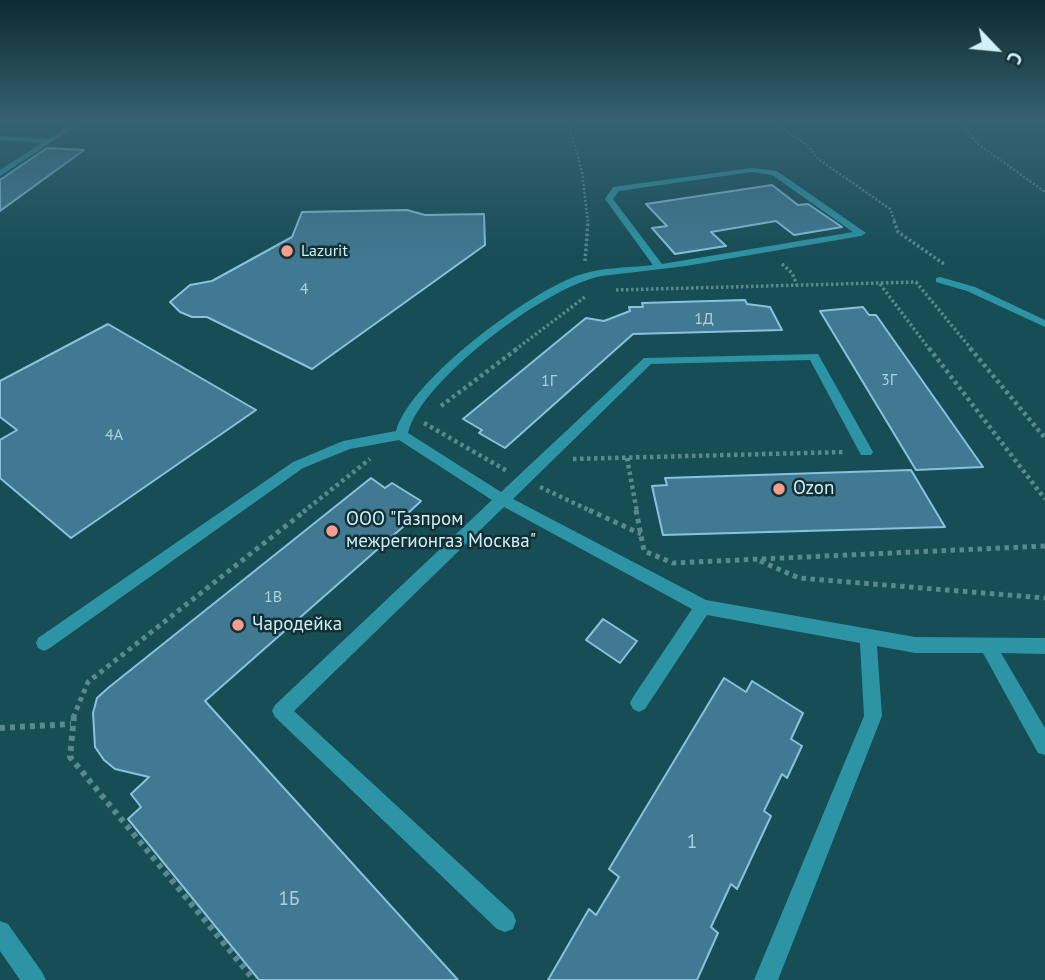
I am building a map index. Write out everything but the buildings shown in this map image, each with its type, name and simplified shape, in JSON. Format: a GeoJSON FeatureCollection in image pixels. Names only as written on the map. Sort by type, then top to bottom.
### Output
{"type":"FeatureCollection","features":[{"type":"Feature","properties":{"kind":"lane"},"geometry":{"type":"LineString","coordinates":[[401,435],[407,416],[424,393],[484,338],[543,298],[580,278],[607,271],[659,267],[861,233],[775,173],[752,170],[616,190],[609,199],[629,222],[633,232],[659,267]]}},
{"type":"Feature","properties":{"kind":"lane"},"geometry":{"type":"LineString","coordinates":[[940,280],[971,289],[1045,324]]}},
{"type":"Feature","properties":{"kind":"lane"},"geometry":{"type":"LineString","coordinates":[[505,922],[281,711],[648,361],[814,356],[866,452]]}},
{"type":"Feature","properties":{"kind":"lane"},"geometry":{"type":"LineString","coordinates":[[44,643],[298,465],[325,450],[349,442],[401,435],[501,499],[703,607],[915,645],[1045,646]]}},
{"type":"Feature","properties":{"kind":"lane"},"geometry":{"type":"LineString","coordinates":[[639,703],[703,607]]}},
{"type":"Feature","properties":{"kind":"lane"},"geometry":{"type":"LineString","coordinates":[[766,980],[873,716],[867,637]]}},
{"type":"Feature","properties":{"kind":"lane"},"geometry":{"type":"LineString","coordinates":[[987,645],[1045,746]]}},
{"type":"Feature","properties":{"kind":"lane"},"geometry":{"type":"LineString","coordinates":[[0,932],[34,980]]}},
{"type":"Feature","properties":{"kind":"path"},"geometry":{"type":"LineString","coordinates":[[579,168],[589,247],[580,278]]}},
{"type":"Feature","properties":{"kind":"path"},"geometry":{"type":"LineString","coordinates":[[831,168],[890,209],[898,232],[946,266],[954,284]]}},
{"type":"Feature","properties":{"kind":"path"},"geometry":{"type":"LineString","coordinates":[[1011,168],[1045,192]]}},
{"type":"Feature","properties":{"kind":"path"},"geometry":{"type":"LineString","coordinates":[[766,249],[792,273],[797,285]]}},
{"type":"Feature","properties":{"kind":"path"},"geometry":{"type":"LineString","coordinates":[[880,283],[1045,499]]}},
{"type":"Feature","properties":{"kind":"path"},"geometry":{"type":"LineString","coordinates":[[254,980],[70,757],[71,724],[88,682],[380,451]]}},
{"type":"Feature","properties":{"kind":"path"},"geometry":{"type":"LineString","coordinates":[[543,460],[866,452]]}},
{"type":"Feature","properties":{"kind":"path"},"geometry":{"type":"LineString","coordinates":[[627,458],[644,551],[673,563],[1045,546]]}},
{"type":"Feature","properties":{"kind":"path"},"geometry":{"type":"LineString","coordinates":[[522,480],[641,534]]}},
{"type":"Feature","properties":{"kind":"path"},"geometry":{"type":"LineString","coordinates":[[758,560],[799,578],[1045,598]]}},
{"type":"Feature","properties":{"kind":"path"},"geometry":{"type":"LineString","coordinates":[[0,728],[71,724]]}},
{"type":"Feature","properties":{"kind":"place","name":"Lazurit"},"geometry":{"type":"Point","coordinates":[287,251]}},
{"type":"Feature","properties":{"kind":"place","name":"Ozon"},"geometry":{"type":"Point","coordinates":[779,489]}},
{"type":"Feature","properties":{"kind":"place","name":"ООО \"Газпром межрегионгаз Москва\""},"geometry":{"type":"Point","coordinates":[332,531]}},
{"type":"Feature","properties":{"kind":"place","name":"Чародейка"},"geometry":{"type":"Point","coordinates":[238,625]}}]}
